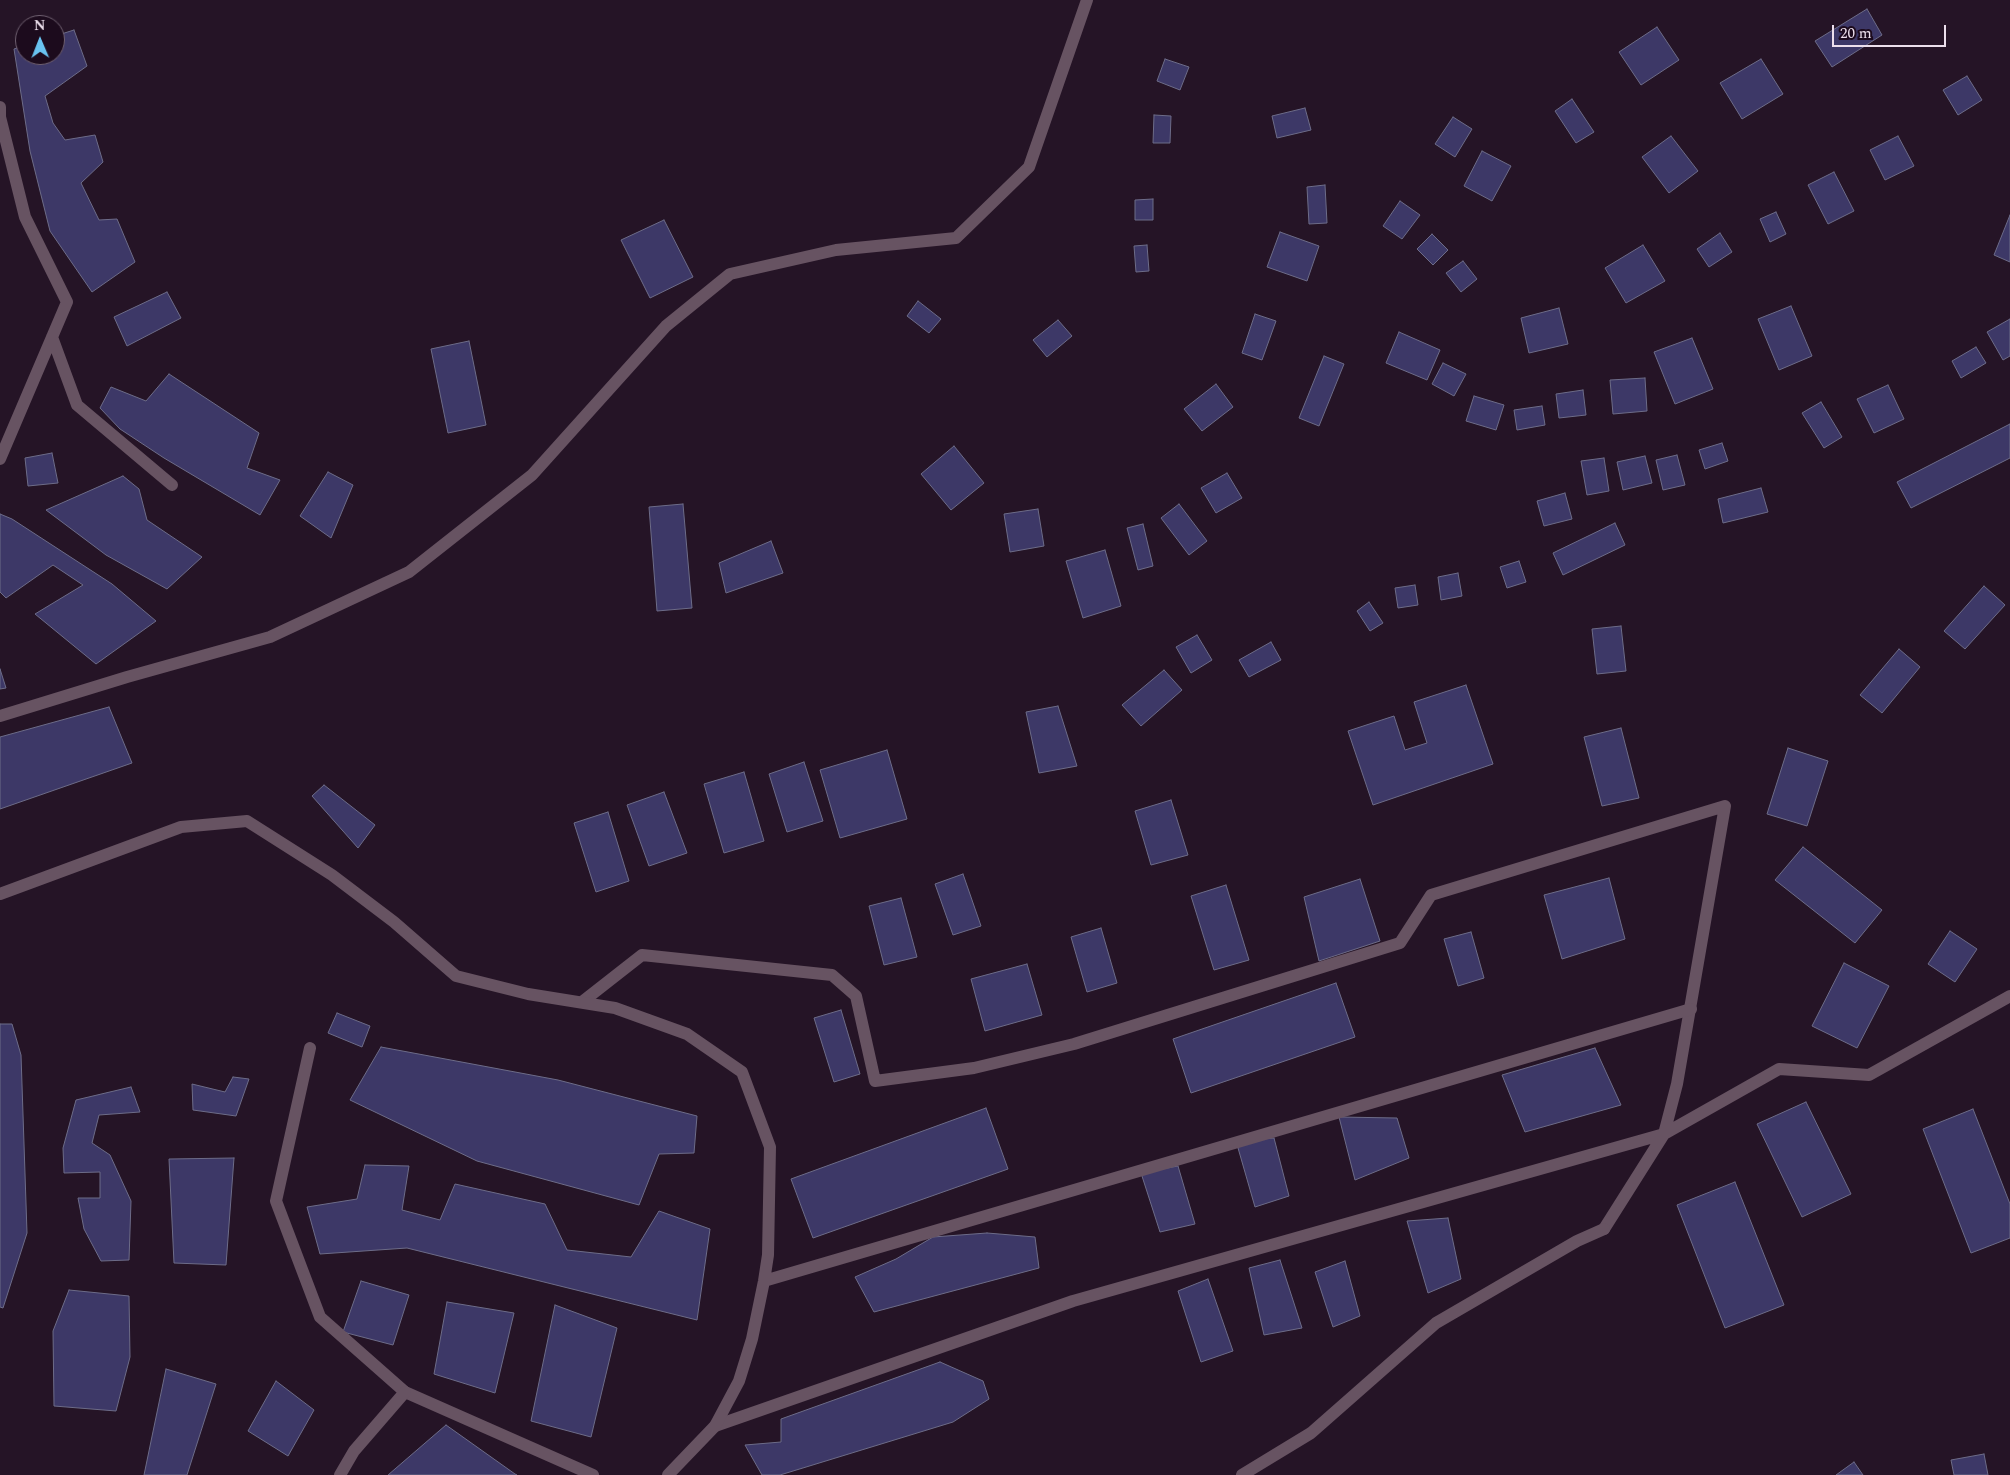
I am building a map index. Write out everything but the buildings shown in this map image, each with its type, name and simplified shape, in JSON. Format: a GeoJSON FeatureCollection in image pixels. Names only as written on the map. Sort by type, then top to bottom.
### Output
{"type":"FeatureCollection","features":[{"type":"Feature","properties":{"kind":"street"},"geometry":{"type":"LineString","coordinates":[[0,716],[270,636],[409,572],[532,475],[666,326],[730,274],[836,250],[956,238],[1029,167],[1087,0]]}},
{"type":"Feature","properties":{"kind":"street"},"geometry":{"type":"LineString","coordinates":[[0,106],[0,117],[25,217],[67,302],[0,459]]}},
{"type":"Feature","properties":{"kind":"street"},"geometry":{"type":"LineString","coordinates":[[52,337],[76,405],[172,485]]}},
{"type":"Feature","properties":{"kind":"street"},"geometry":{"type":"LineString","coordinates":[[582,1002],[642,955],[832,975],[856,996],[875,1080],[974,1068],[1074,1044],[1400,943],[1431,895],[1725,806],[1691,1009],[1677,1084],[1664,1134],[1604,1229],[1577,1241],[1436,1323],[1311,1433],[1242,1475]]}},
{"type":"Feature","properties":{"kind":"street"},"geometry":{"type":"LineString","coordinates":[[0,894],[180,827],[247,821],[332,875],[394,922],[456,976],[528,994],[615,1008],[688,1034],[742,1072],[770,1147],[768,1255],[764,1281],[752,1339],[738,1381],[715,1426],[668,1475]]}},
{"type":"Feature","properties":{"kind":"street"},"geometry":{"type":"LineString","coordinates":[[715,1426],[1073,1301],[1664,1134],[1779,1069],[1869,1075],[2010,996]]}},
{"type":"Feature","properties":{"kind":"street"},"geometry":{"type":"LineString","coordinates":[[764,1281],[1691,1009]]}},
{"type":"Feature","properties":{"kind":"street"},"geometry":{"type":"LineString","coordinates":[[310,1048],[276,1201],[320,1317],[405,1392],[593,1475]]}},
{"type":"Feature","properties":{"kind":"street"},"geometry":{"type":"LineString","coordinates":[[340,1475],[354,1451],[405,1392]]}}]}
